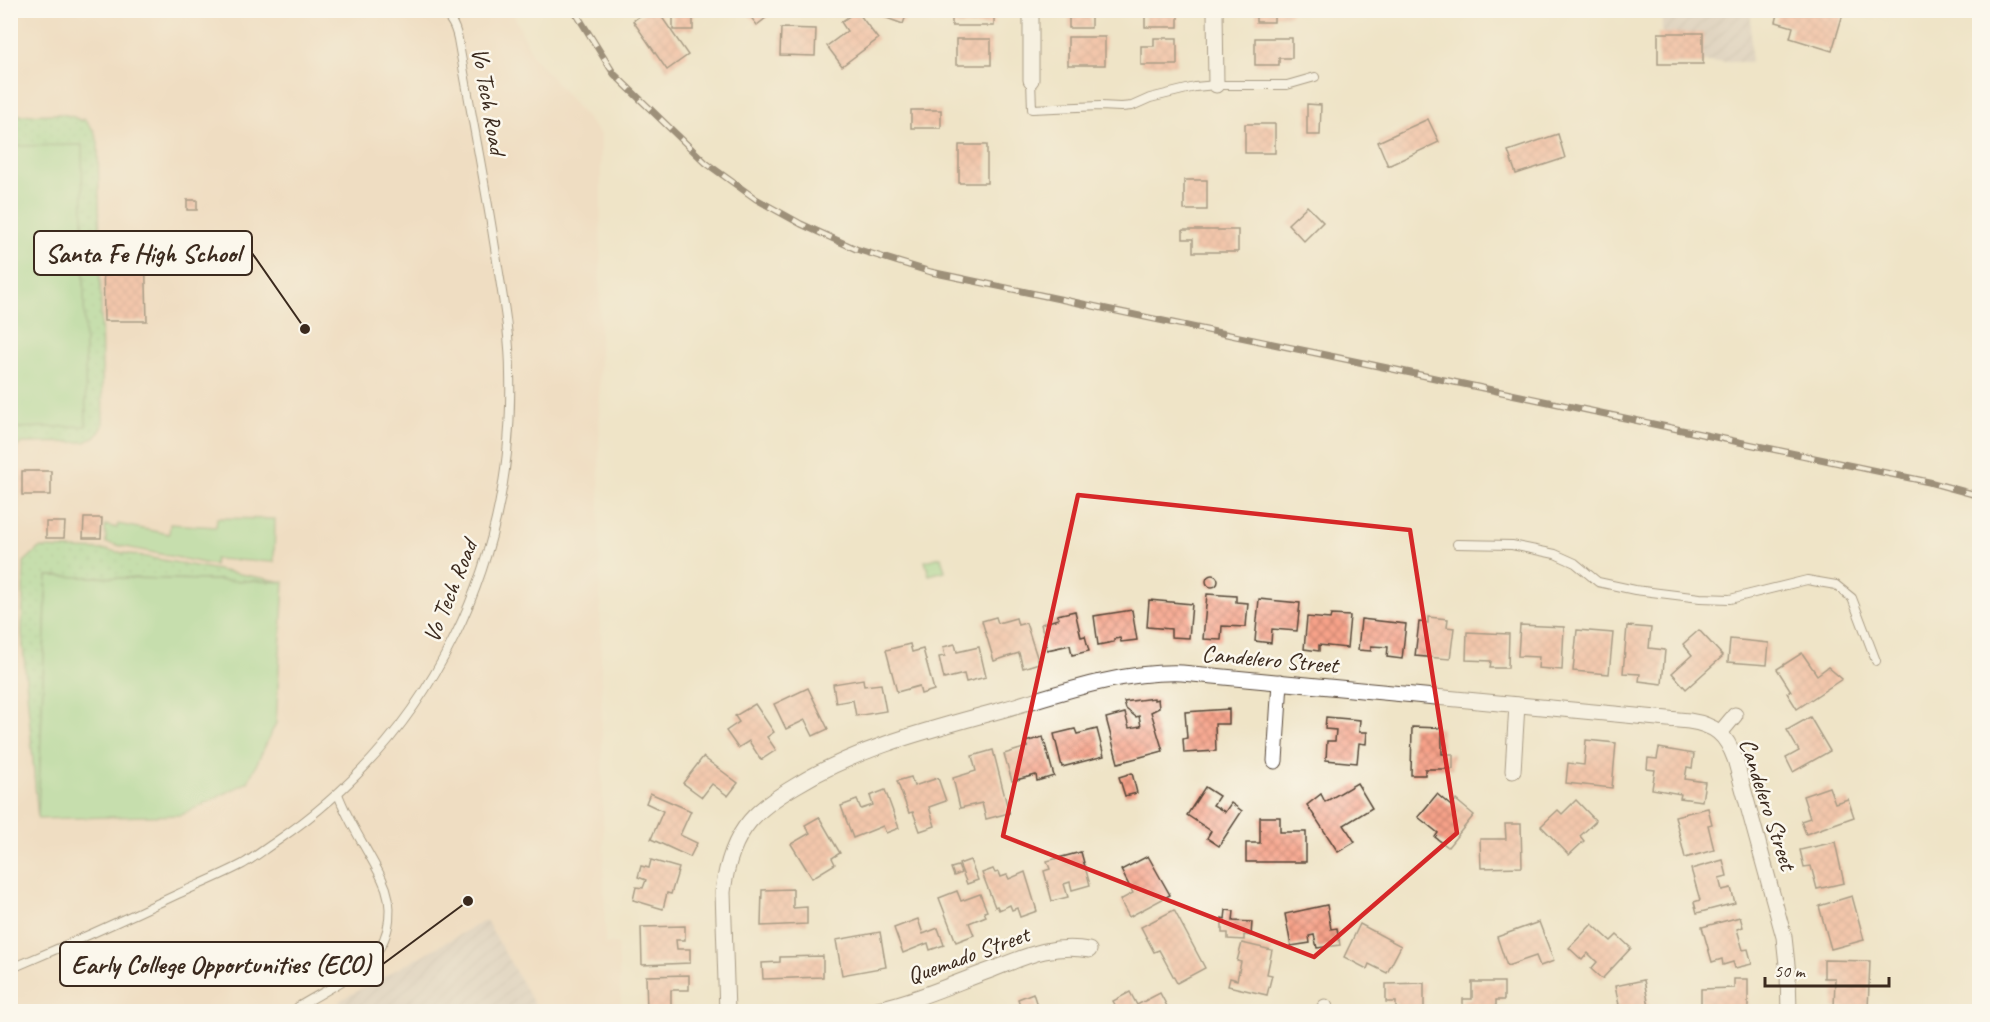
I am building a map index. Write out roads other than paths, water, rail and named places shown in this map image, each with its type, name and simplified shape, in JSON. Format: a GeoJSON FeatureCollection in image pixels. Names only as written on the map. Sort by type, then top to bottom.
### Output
{"type":"FeatureCollection","features":[{"type":"Feature","properties":{"kind":"street"},"geometry":{"type":"LineString","coordinates":[[1030,80],[1031,10]]}},
{"type":"Feature","properties":{"kind":"street"},"geometry":{"type":"LineString","coordinates":[[1215,10],[1216,85]]}},
{"type":"Feature","properties":{"kind":"street","name":"Candelero Street"},"geometry":{"type":"LineString","coordinates":[[728,1011],[723,892],[725,873],[739,836],[766,806],[806,780],[855,755],[902,738],[1115,678],[1159,672],[1689,721],[1711,727],[1727,741],[1735,759],[1779,918],[1787,956],[1789,1011]]}},
{"type":"Feature","properties":{"kind":"street"},"geometry":{"type":"LineString","coordinates":[[1275,761],[1280,682]]}},
{"type":"Feature","properties":{"kind":"street"},"geometry":{"type":"LineString","coordinates":[[1513,771],[1517,705]]}},
{"type":"Feature","properties":{"kind":"street"},"geometry":{"type":"LineString","coordinates":[[1720,733],[1735,715]]}},
{"type":"Feature","properties":{"kind":"street","name":"Quemado Street"},"geometry":{"type":"LineString","coordinates":[[862,1011],[899,1004],[1040,951],[1065,947],[1089,950]]}},
{"type":"Feature","properties":{"kind":"lane","name":"Vo Tech Road"},"geometry":{"type":"LineString","coordinates":[[10,969],[244,863],[304,822],[363,771],[393,735],[446,655],[469,607],[490,545],[504,485],[511,413],[510,370],[507,324],[492,226],[456,31],[453,22],[447,16],[434,10]]}},
{"type":"Feature","properties":{"kind":"lane"},"geometry":{"type":"LineString","coordinates":[[1030,80],[1032,109],[1132,106],[1150,98],[1195,87],[1287,85],[1315,77]]}},
{"type":"Feature","properties":{"kind":"lane"},"geometry":{"type":"LineString","coordinates":[[1457,544],[1512,545],[1555,554],[1575,563],[1598,582],[1635,590],[1700,598],[1730,599],[1807,580],[1836,585],[1852,598],[1876,661]]}},
{"type":"Feature","properties":{"kind":"lane"},"geometry":{"type":"LineString","coordinates":[[299,1011],[298,1007],[358,970],[375,955],[389,926],[389,897],[383,881],[345,812],[338,794]]}},
{"type":"Feature","properties":{"kind":"railway"},"geometry":{"type":"LineString","coordinates":[[574,10],[614,74],[706,163],[756,199],[801,224],[856,249],[931,272],[1929,482],[1980,496]]}},
{"type":"Feature","properties":{"kind":"place","name":"Santa Fe High School"},"geometry":{"type":"Point","coordinates":[305,329]}},
{"type":"Feature","properties":{"kind":"place","name":"Early College Opportunities (ECO)"},"geometry":{"type":"Point","coordinates":[468,901]}}]}
